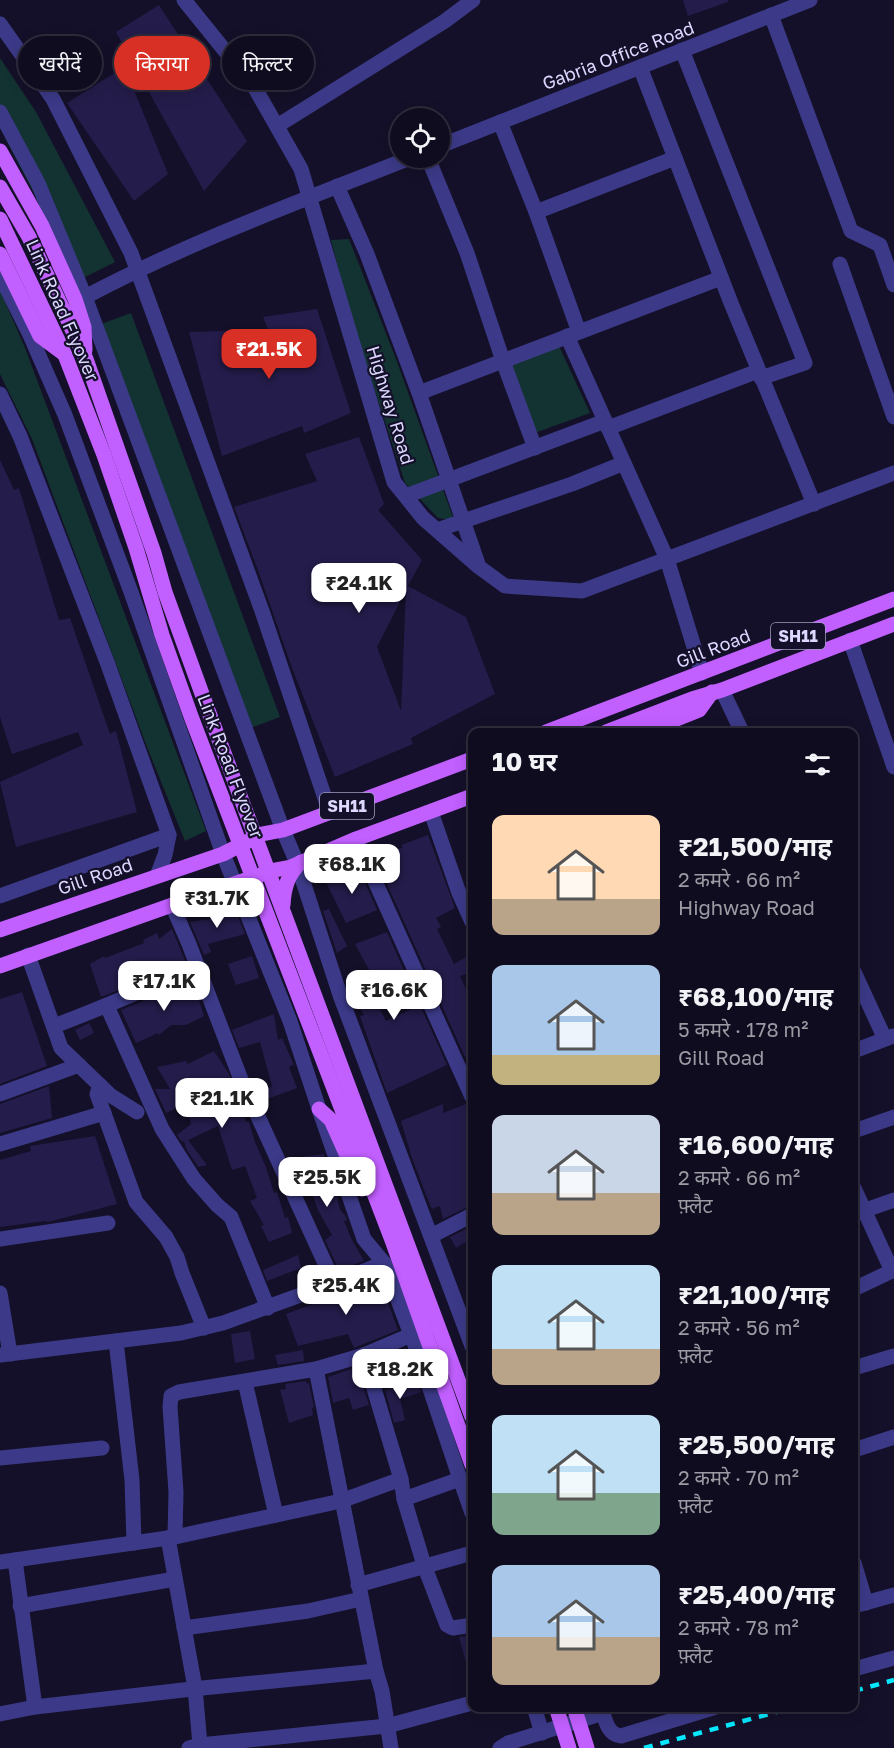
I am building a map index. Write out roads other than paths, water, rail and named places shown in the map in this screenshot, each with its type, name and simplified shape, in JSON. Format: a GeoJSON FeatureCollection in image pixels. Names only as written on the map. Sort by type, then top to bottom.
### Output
{"type":"FeatureCollection","features":[{"type":"Feature","properties":{"kind":"main road"},"geometry":{"type":"LineString","coordinates":[[3,157],[42,226],[75,299],[84,327],[86,359]]}},
{"type":"Feature","properties":{"kind":"main road","name":"Link Road Flyover"},"geometry":{"type":"LineString","coordinates":[[0,188],[29,237],[86,359],[154,553],[165,592],[468,1406]]}},
{"type":"Feature","properties":{"kind":"main road","name":"Link Road Flyover"},"geometry":{"type":"LineString","coordinates":[[0,219],[65,355],[104,455],[136,548],[162,635],[192,719],[392,1240],[468,1454]]}},
{"type":"Feature","properties":{"kind":"main road"},"geometry":{"type":"LineString","coordinates":[[0,254],[40,336],[65,355]]}},
{"type":"Feature","properties":{"kind":"main road","name":"Gill Road"},"geometry":{"type":"LineString","coordinates":[[557,728],[894,599]]}},
{"type":"Feature","properties":{"kind":"main road","name":"SH11"},"geometry":{"type":"LineString","coordinates":[[654,728],[699,710],[717,691],[894,624]]}},
{"type":"Feature","properties":{"kind":"main road"},"geometry":{"type":"LineString","coordinates":[[616,728],[717,691]]}},
{"type":"Feature","properties":{"kind":"main road","name":"Gill Road"},"geometry":{"type":"LineString","coordinates":[[0,930],[223,854],[262,834],[283,830],[468,761]]}},
{"type":"Feature","properties":{"kind":"main road"},"geometry":{"type":"LineString","coordinates":[[283,908],[284,891],[288,879],[294,869],[310,853],[358,830],[468,787]]}},
{"type":"Feature","properties":{"kind":"main road","name":"SH11"},"geometry":{"type":"LineString","coordinates":[[0,966],[172,905],[291,867],[468,797]]}},
{"type":"Feature","properties":{"kind":"main road"},"geometry":{"type":"LineString","coordinates":[[319,1109],[331,1120],[378,1222],[392,1240]]}},
{"type":"Feature","properties":{"kind":"main road"},"geometry":{"type":"LineString","coordinates":[[558,1712],[569,1748]]}},
{"type":"Feature","properties":{"kind":"main road"},"geometry":{"type":"LineString","coordinates":[[576,1712],[587,1748]]}},
{"type":"Feature","properties":{"kind":"street","name":"Highway Road"},"geometry":{"type":"LineString","coordinates":[[184,0],[255,88],[301,169],[394,482],[423,518],[479,567],[505,586],[582,591],[894,473]]}},
{"type":"Feature","properties":{"kind":"street"},"geometry":{"type":"LineString","coordinates":[[277,126],[445,21],[473,0]]}},
{"type":"Feature","properties":{"kind":"street","name":"Gabria Office Road"},"geometry":{"type":"LineString","coordinates":[[450,142],[810,0]]}},
{"type":"Feature","properties":{"kind":"street"},"geometry":{"type":"LineString","coordinates":[[771,15],[851,231],[880,244],[894,285]]}},
{"type":"Feature","properties":{"kind":"street"},"geometry":{"type":"LineString","coordinates":[[0,24],[54,99],[131,253],[262,611],[330,813]]}},
{"type":"Feature","properties":{"kind":"street"},"geometry":{"type":"LineString","coordinates":[[406,496],[607,424],[759,374],[805,363],[682,50]]}},
{"type":"Feature","properties":{"kind":"street"},"geometry":{"type":"LineString","coordinates":[[640,67],[759,374],[814,504]]}},
{"type":"Feature","properties":{"kind":"street"},"geometry":{"type":"LineString","coordinates":[[0,112],[38,183],[86,297],[297,863],[340,995],[431,1236],[467,1313]]}},
{"type":"Feature","properties":{"kind":"street"},"geometry":{"type":"LineString","coordinates":[[500,122],[536,212],[573,334],[607,424],[667,559],[702,674]]}},
{"type":"Feature","properties":{"kind":"street"},"geometry":{"type":"LineString","coordinates":[[536,212],[675,158]]}},
{"type":"Feature","properties":{"kind":"street"},"geometry":{"type":"LineString","coordinates":[[86,297],[137,270],[309,197],[390,166]]}},
{"type":"Feature","properties":{"kind":"street"},"geometry":{"type":"LineString","coordinates":[[432,168],[467,253],[535,448]]}},
{"type":"Feature","properties":{"kind":"street"},"geometry":{"type":"LineString","coordinates":[[337,186],[367,254],[419,393],[479,567]]}},
{"type":"Feature","properties":{"kind":"street"},"geometry":{"type":"LineString","coordinates":[[840,264],[894,417]]}},
{"type":"Feature","properties":{"kind":"street"},"geometry":{"type":"LineString","coordinates":[[0,275],[30,335],[64,415],[131,592],[223,854],[290,1021],[364,1239],[384,1263],[468,1502]]}},
{"type":"Feature","properties":{"kind":"street"},"geometry":{"type":"LineString","coordinates":[[419,393],[721,278]]}},
{"type":"Feature","properties":{"kind":"street"},"geometry":{"type":"LineString","coordinates":[[0,394],[20,436],[86,608],[169,835],[165,855],[156,876]]}},
{"type":"Feature","properties":{"kind":"street"},"geometry":{"type":"LineString","coordinates":[[438,530],[572,484],[624,462]]}},
{"type":"Feature","properties":{"kind":"street"},"geometry":{"type":"LineString","coordinates":[[850,640],[894,767]]}},
{"type":"Feature","properties":{"kind":"street"},"geometry":{"type":"LineString","coordinates":[[717,691],[740,728]]}},
{"type":"Feature","properties":{"kind":"street"},"geometry":{"type":"LineString","coordinates":[[431,812],[468,913]]}},
{"type":"Feature","properties":{"kind":"street"},"geometry":{"type":"LineString","coordinates":[[0,896],[169,835]]}},
{"type":"Feature","properties":{"kind":"street"},"geometry":{"type":"LineString","coordinates":[[356,840],[468,1088]]}},
{"type":"Feature","properties":{"kind":"street"},"geometry":{"type":"LineString","coordinates":[[172,905],[199,968],[240,1077],[334,1283]]}},
{"type":"Feature","properties":{"kind":"street"},"geometry":{"type":"LineString","coordinates":[[28,955],[61,1048],[110,1095],[137,1112]]}},
{"type":"Feature","properties":{"kind":"street"},"geometry":{"type":"LineString","coordinates":[[54,1026],[199,968]]}},
{"type":"Feature","properties":{"kind":"street"},"geometry":{"type":"LineString","coordinates":[[858,979],[889,1037],[858,1049]]}},
{"type":"Feature","properties":{"kind":"street"},"geometry":{"type":"LineString","coordinates":[[107,1006],[162,1129],[194,1179],[231,1217],[268,1308]]}},
{"type":"Feature","properties":{"kind":"street"},"geometry":{"type":"LineString","coordinates":[[0,1094],[80,1065]]}},
{"type":"Feature","properties":{"kind":"street"},"geometry":{"type":"LineString","coordinates":[[100,1085],[97,1094],[136,1202],[166,1237],[177,1257],[204,1328]]}},
{"type":"Feature","properties":{"kind":"street"},"geometry":{"type":"LineString","coordinates":[[0,1144],[104,1113]]}},
{"type":"Feature","properties":{"kind":"street"},"geometry":{"type":"LineString","coordinates":[[858,1130],[894,1117]]}},
{"type":"Feature","properties":{"kind":"street"},"geometry":{"type":"LineString","coordinates":[[858,1287],[893,1271],[859,1212],[894,1200]]}},
{"type":"Feature","properties":{"kind":"street"},"geometry":{"type":"LineString","coordinates":[[431,1236],[468,1217]]}},
{"type":"Feature","properties":{"kind":"street"},"geometry":{"type":"LineString","coordinates":[[0,1239],[108,1223]]}},
{"type":"Feature","properties":{"kind":"street"},"geometry":{"type":"LineString","coordinates":[[0,1293],[5,1354],[181,1333],[204,1328],[268,1308],[384,1263]]}},
{"type":"Feature","properties":{"kind":"street"},"geometry":{"type":"LineString","coordinates":[[411,1335],[364,1355],[316,1369],[179,1392],[171,1396],[176,1492],[171,1538],[175,1579],[195,1688],[195,1747],[387,1726],[468,1704]]}},
{"type":"Feature","properties":{"kind":"street"},"geometry":{"type":"LineString","coordinates":[[116,1341],[132,1480],[134,1543]]}},
{"type":"Feature","properties":{"kind":"street"},"geometry":{"type":"LineString","coordinates":[[364,1355],[424,1565],[447,1625],[453,1628],[468,1626]]}},
{"type":"Feature","properties":{"kind":"street"},"geometry":{"type":"LineString","coordinates":[[858,1367],[894,1356]]}},
{"type":"Feature","properties":{"kind":"street"},"geometry":{"type":"LineString","coordinates":[[316,1369],[341,1501],[382,1691],[390,1748]]}},
{"type":"Feature","properties":{"kind":"street"},"geometry":{"type":"LineString","coordinates":[[245,1382],[276,1515]]}},
{"type":"Feature","properties":{"kind":"street"},"geometry":{"type":"LineString","coordinates":[[858,1449],[894,1437]]}},
{"type":"Feature","properties":{"kind":"street"},"geometry":{"type":"LineString","coordinates":[[0,1458],[102,1449]]}},
{"type":"Feature","properties":{"kind":"street"},"geometry":{"type":"LineString","coordinates":[[35,1707],[20,1606],[8,1561],[171,1538],[341,1501],[401,1479]]}},
{"type":"Feature","properties":{"kind":"street"},"geometry":{"type":"LineString","coordinates":[[404,1499],[460,1479]]}},
{"type":"Feature","properties":{"kind":"street"},"geometry":{"type":"LineString","coordinates":[[184,1628],[308,1611],[424,1565],[468,1554]]}},
{"type":"Feature","properties":{"kind":"street"},"geometry":{"type":"LineString","coordinates":[[20,1606],[175,1579]]}},
{"type":"Feature","properties":{"kind":"street"},"geometry":{"type":"LineString","coordinates":[[860,1605],[894,1594]]}},
{"type":"Feature","properties":{"kind":"street"},"geometry":{"type":"LineString","coordinates":[[858,1668],[894,1658]]}},
{"type":"Feature","properties":{"kind":"street"},"geometry":{"type":"LineString","coordinates":[[0,1714],[35,1707],[195,1688],[376,1671]]}},
{"type":"Feature","properties":{"kind":"street"},"geometry":{"type":"LineString","coordinates":[[536,1712],[542,1733]]}},
{"type":"Feature","properties":{"kind":"street"},"geometry":{"type":"LineString","coordinates":[[500,1748],[508,1743],[597,1712]]}},
{"type":"Feature","properties":{"kind":"street"},"geometry":{"type":"LineString","coordinates":[[603,1712],[609,1730],[615,1736],[700,1712]]}},
{"type":"Feature","properties":{"kind":"railway"},"geometry":{"type":"LineString","coordinates":[[858,1690],[894,1680]]}},
{"type":"Feature","properties":{"kind":"railway"},"geometry":{"type":"LineString","coordinates":[[644,1748],[777,1712]]}}]}
